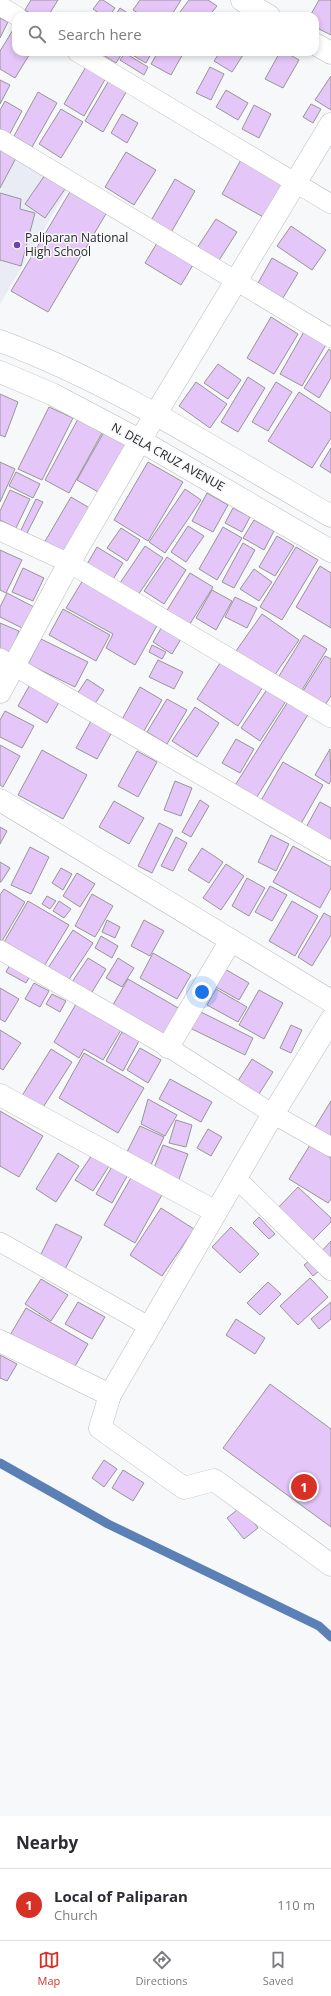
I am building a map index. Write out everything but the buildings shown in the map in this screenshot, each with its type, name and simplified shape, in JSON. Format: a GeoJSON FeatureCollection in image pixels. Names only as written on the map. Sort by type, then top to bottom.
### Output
{"type":"FeatureCollection","features":[{"type":"Feature","properties":{"kind":"street"},"geometry":{"type":"LineString","coordinates":[[242,0],[266,9]]}},
{"type":"Feature","properties":{"kind":"street"},"geometry":{"type":"LineString","coordinates":[[0,6],[12,13]]}},
{"type":"Feature","properties":{"kind":"street"},"geometry":{"type":"LineString","coordinates":[[319,46],[331,53]]}},
{"type":"Feature","properties":{"kind":"street"},"geometry":{"type":"LineString","coordinates":[[84,56],[331,204]]}},
{"type":"Feature","properties":{"kind":"street"},"geometry":{"type":"LineString","coordinates":[[0,692],[8,661],[69,563],[235,280],[331,124]]}},
{"type":"Feature","properties":{"kind":"street"},"geometry":{"type":"LineString","coordinates":[[0,139],[331,338]]}},
{"type":"Feature","properties":{"kind":"street"},"geometry":{"type":"LineString","coordinates":[[0,342],[62,367],[155,415],[331,516]]}},
{"type":"Feature","properties":{"kind":"street","name":"N. DELA CRUZ AVENUE"},"geometry":{"type":"LineString","coordinates":[[0,372],[52,394],[141,441],[331,550]]}},
{"type":"Feature","properties":{"kind":"street"},"geometry":{"type":"LineString","coordinates":[[0,531],[69,563],[331,718]]}},
{"type":"Feature","properties":{"kind":"street"},"geometry":{"type":"LineString","coordinates":[[8,661],[331,851]]}},
{"type":"Feature","properties":{"kind":"street"},"geometry":{"type":"LineString","coordinates":[[0,800],[331,1001]]}},
{"type":"Feature","properties":{"kind":"street"},"geometry":{"type":"LineString","coordinates":[[168,1047],[231,940]]}},
{"type":"Feature","properties":{"kind":"street"},"geometry":{"type":"LineString","coordinates":[[0,950],[168,1047],[274,1114],[331,1147]]}},
{"type":"Feature","properties":{"kind":"street"},"geometry":{"type":"LineString","coordinates":[[331,1020],[216,1212],[110,1395],[100,1428],[184,1488],[214,1480],[331,1565]]}},
{"type":"Feature","properties":{"kind":"street"},"geometry":{"type":"LineString","coordinates":[[0,1095],[216,1212]]}},
{"type":"Feature","properties":{"kind":"street"},"geometry":{"type":"LineString","coordinates":[[237,1179],[331,1271]]}},
{"type":"Feature","properties":{"kind":"street"},"geometry":{"type":"LineString","coordinates":[[0,1242],[150,1327]]}},
{"type":"Feature","properties":{"kind":"street"},"geometry":{"type":"LineString","coordinates":[[0,1341],[110,1395]]}},
{"type":"Feature","properties":{"kind":"shaded area","name":"Paliparan National High School"},"geometry":{"type":"Polygon","coordinates":[[[0,149],[69,187],[0,304],[0,149]]]}},
{"type":"Feature","properties":{"kind":"waterway"},"geometry":{"type":"LineString","coordinates":[[0,1463],[108,1524],[319,1626],[331,1637]]}},
{"type":"Feature","properties":{"kind":"place","name":"Paliparan National High School"},"geometry":{"type":"Point","coordinates":[17,245]}},
{"type":"Feature","properties":{"kind":"place","name":"Local of Paliparan"},"geometry":{"type":"Point","coordinates":[304,1487]}}]}
